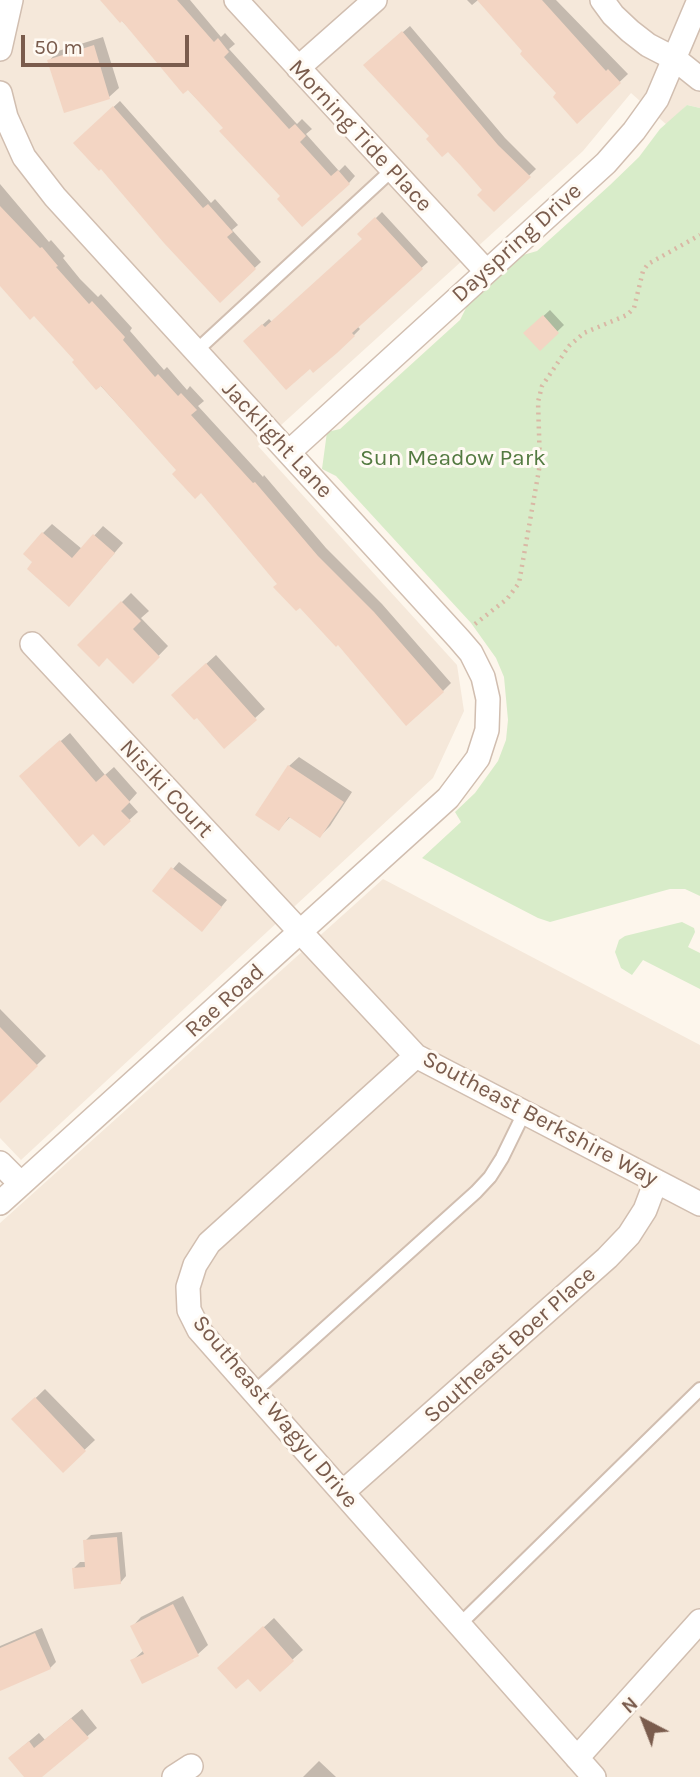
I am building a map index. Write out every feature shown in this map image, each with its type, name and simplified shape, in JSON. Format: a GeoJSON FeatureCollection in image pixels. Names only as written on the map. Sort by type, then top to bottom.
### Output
{"type":"FeatureCollection","features":[{"type":"Feature","properties":{"kind":"street"},"geometry":{"type":"LineString","coordinates":[[0,49],[10,0]]}},
{"type":"Feature","properties":{"kind":"street","name":"Morning Tide Place"},"geometry":{"type":"LineString","coordinates":[[236,0],[486,271]]}},
{"type":"Feature","properties":{"kind":"street"},"geometry":{"type":"LineString","coordinates":[[298,68],[375,0]]}},
{"type":"Feature","properties":{"kind":"street"},"geometry":{"type":"LineString","coordinates":[[602,0],[630,31],[648,45],[675,59],[700,79]]}},
{"type":"Feature","properties":{"kind":"street","name":"Dayspring Drive"},"geometry":{"type":"LineString","coordinates":[[289,452],[606,163],[657,99],[699,0]]}},
{"type":"Feature","properties":{"kind":"street","name":"Jacklight Lane"},"geometry":{"type":"LineString","coordinates":[[0,93],[6,117],[24,157],[55,197],[471,653],[483,677],[488,699],[487,730],[478,758],[448,798]]}},
{"type":"Feature","properties":{"kind":"street","name":"Nisiki Court"},"geometry":{"type":"LineString","coordinates":[[32,645],[301,933]]}},
{"type":"Feature","properties":{"kind":"street","name":"Rae Road"},"geometry":{"type":"LineString","coordinates":[[0,1203],[448,798]]}},
{"type":"Feature","properties":{"kind":"street","name":"Southeast Berkshire Way"},"geometry":{"type":"LineString","coordinates":[[301,933],[416,1056],[700,1204]]}},
{"type":"Feature","properties":{"kind":"street","name":"Southeast Wagyu Drive"},"geometry":{"type":"LineString","coordinates":[[416,1056],[209,1243],[195,1265],[188,1287],[189,1310],[199,1330],[594,1777]]}},
{"type":"Feature","properties":{"kind":"street"},"geometry":{"type":"LineString","coordinates":[[0,1163],[21,1184]]}},
{"type":"Feature","properties":{"kind":"street","name":"Southeast Boer Place"},"geometry":{"type":"LineString","coordinates":[[343,1493],[607,1258],[629,1235],[645,1210],[656,1181]]}},
{"type":"Feature","properties":{"kind":"street"},"geometry":{"type":"LineString","coordinates":[[577,1758],[700,1621]]}},
{"type":"Feature","properties":{"kind":"lane"},"geometry":{"type":"LineString","coordinates":[[196,351],[391,171]]}},
{"type":"Feature","properties":{"kind":"lane"},"geometry":{"type":"LineString","coordinates":[[254,1392],[490,1177],[525,1111]]}},
{"type":"Feature","properties":{"kind":"lane"},"geometry":{"type":"LineString","coordinates":[[459,1625],[700,1389]]}},
{"type":"Feature","properties":{"kind":"path"},"geometry":{"type":"LineString","coordinates":[[459,639],[507,599],[519,583],[540,464],[538,402],[542,386],[562,354],[584,333],[627,315],[634,308],[643,271],[649,264],[700,235]]}},
{"type":"Feature","properties":{"kind":"shaded area"},"geometry":{"type":"Polygon","coordinates":[[[0,0],[700,0],[700,108],[687,105],[667,125],[631,93],[583,151],[258,446],[457,665],[464,711],[433,778],[21,1160],[0,1138],[0,0]]]}},
{"type":"Feature","properties":{"kind":"shaded area"},"geometry":{"type":"Polygon","coordinates":[[[383,879],[700,1045],[700,1777],[0,1777],[0,1223],[383,879]]]}},
{"type":"Feature","properties":{"kind":"green space","name":"Sun Meadow Park"},"geometry":{"type":"Polygon","coordinates":[[[687,105],[700,108],[700,896],[685,889],[670,889],[550,922],[422,858],[461,822],[455,812],[475,793],[498,761],[506,740],[508,720],[504,677],[496,658],[471,623],[336,476],[322,469],[327,432],[340,429],[460,320],[467,306],[523,255],[537,251],[610,185],[639,157],[660,129],[687,105]]]}},
{"type":"Feature","properties":{"kind":"green space"},"geometry":{"type":"Polygon","coordinates":[[[682,922],[694,928],[695,932],[688,947],[700,953],[700,989],[643,960],[632,975],[621,968],[615,952],[619,940],[625,936],[682,922]]]}},
{"type":"Feature","properties":{"kind":"building"},"geometry":{"type":"Polygon","coordinates":[[[100,0],[177,0],[214,42],[218,38],[229,52],[224,57],[289,129],[295,124],[306,136],[300,142],[331,176],[338,170],[350,184],[302,227],[277,199],[280,196],[219,131],[223,128],[188,90],[183,94],[122,21],[120,23],[100,0]]]}},
{"type":"Feature","properties":{"kind":"building"},"geometry":{"type":"Polygon","coordinates":[[[477,0],[542,0],[606,71],[608,69],[621,83],[577,124],[553,97],[556,93],[520,54],[522,51],[477,0]]]}},
{"type":"Feature","properties":{"kind":"building"},"geometry":{"type":"Polygon","coordinates":[[[402,31],[498,145],[531,177],[494,212],[477,195],[482,190],[461,166],[448,152],[442,157],[426,139],[429,136],[363,65],[402,31]]]}},
{"type":"Feature","properties":{"kind":"building"},"geometry":{"type":"Polygon","coordinates":[[[94,45],[110,99],[64,113],[47,60],[94,45]]]}},
{"type":"Feature","properties":{"kind":"building"},"geometry":{"type":"Polygon","coordinates":[[[113,106],[203,208],[208,204],[233,232],[227,237],[256,269],[220,303],[101,169],[99,171],[73,143],[113,106]]]}},
{"type":"Feature","properties":{"kind":"building"},"geometry":{"type":"Polygon","coordinates":[[[0,206],[40,248],[42,247],[89,304],[92,301],[125,337],[123,340],[155,377],[158,374],[178,396],[181,393],[197,410],[191,415],[253,483],[255,482],[318,556],[374,612],[444,692],[406,726],[338,645],[336,647],[300,608],[296,611],[273,587],[277,584],[201,493],[195,499],[172,474],[176,470],[101,386],[96,390],[72,362],[74,360],[34,316],[30,320],[0,286],[0,206]]]}},
{"type":"Feature","properties":{"kind":"building"},"geometry":{"type":"Polygon","coordinates":[[[375,217],[423,269],[352,333],[355,336],[337,353],[313,373],[310,369],[286,390],[243,341],[262,324],[265,327],[362,239],[357,234],[375,217]]]}},
{"type":"Feature","properties":{"kind":"building"},"geometry":{"type":"Polygon","coordinates":[[[543,315],[559,333],[540,351],[523,333],[543,315]]]}},
{"type":"Feature","properties":{"kind":"building"},"geometry":{"type":"Polygon","coordinates":[[[42,532],[72,558],[93,534],[115,553],[69,607],[27,569],[32,562],[23,554],[42,532]]]}},
{"type":"Feature","properties":{"kind":"building"},"geometry":{"type":"Polygon","coordinates":[[[121,601],[141,621],[133,629],[160,657],[133,684],[107,658],[99,667],[77,645],[121,601]]]}},
{"type":"Feature","properties":{"kind":"building"},"geometry":{"type":"Polygon","coordinates":[[[206,663],[257,720],[224,749],[197,718],[194,720],[171,695],[206,663]]]}},
{"type":"Feature","properties":{"kind":"building"},"geometry":{"type":"Polygon","coordinates":[[[60,740],[96,782],[105,774],[130,802],[121,811],[131,821],[104,846],[93,834],[79,847],[19,776],[60,740]]]}},
{"type":"Feature","properties":{"kind":"building"},"geometry":{"type":"Polygon","coordinates":[[[288,765],[344,802],[320,838],[289,817],[279,831],[255,815],[288,765]]]}},
{"type":"Feature","properties":{"kind":"building"},"geometry":{"type":"Polygon","coordinates":[[[171,867],[222,907],[202,932],[152,891],[171,867]]]}},
{"type":"Feature","properties":{"kind":"building"},"geometry":{"type":"Polygon","coordinates":[[[0,1027],[38,1066],[0,1103],[0,1027]]]}},
{"type":"Feature","properties":{"kind":"building"},"geometry":{"type":"Polygon","coordinates":[[[35,1397],[86,1451],[63,1473],[11,1419],[35,1397]]]}},
{"type":"Feature","properties":{"kind":"building"},"geometry":{"type":"Polygon","coordinates":[[[117,1537],[121,1584],[74,1589],[72,1568],[85,1567],[83,1540],[117,1537]]]}},
{"type":"Feature","properties":{"kind":"building"},"geometry":{"type":"Polygon","coordinates":[[[173,1604],[199,1656],[142,1684],[130,1660],[144,1654],[130,1626],[173,1604]]]}},
{"type":"Feature","properties":{"kind":"building"},"geometry":{"type":"Polygon","coordinates":[[[263,1626],[294,1661],[260,1692],[248,1679],[236,1689],[217,1668],[263,1626]]]}},
{"type":"Feature","properties":{"kind":"building"},"geometry":{"type":"Polygon","coordinates":[[[35,1633],[51,1669],[0,1691],[0,1648],[35,1633]]]}},
{"type":"Feature","properties":{"kind":"building"},"geometry":{"type":"Polygon","coordinates":[[[71,1718],[89,1738],[42,1777],[24,1777],[8,1758],[29,1741],[34,1748],[71,1718]]]}}]}
